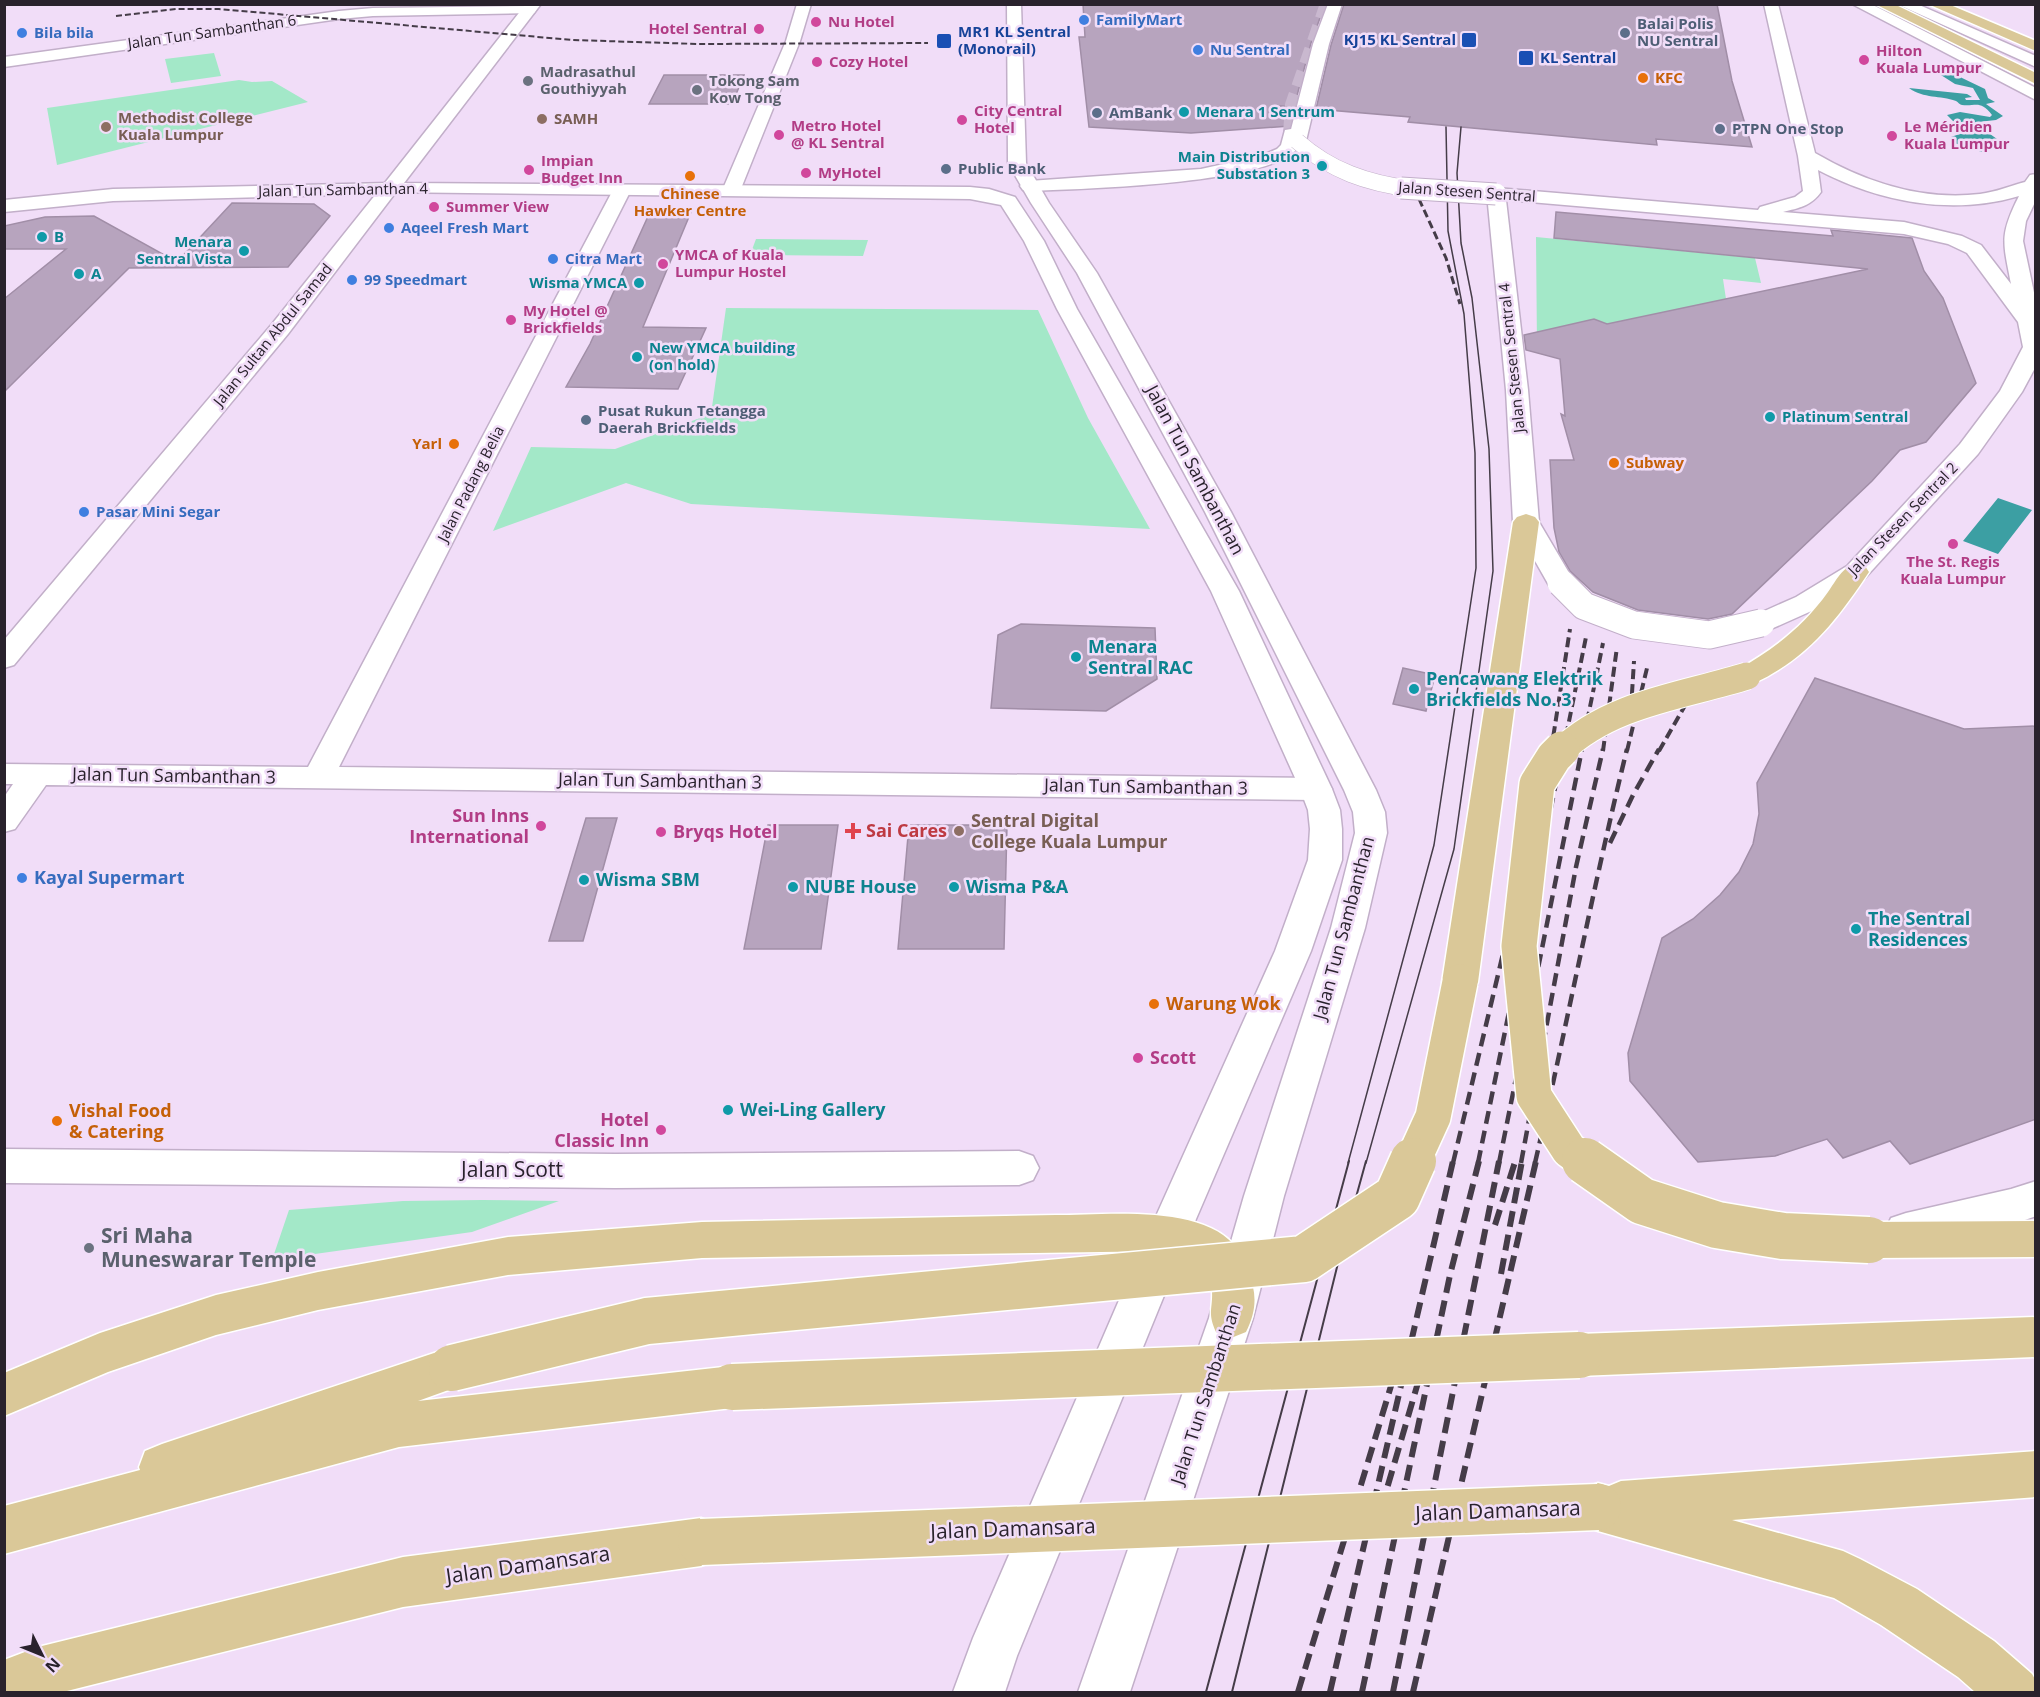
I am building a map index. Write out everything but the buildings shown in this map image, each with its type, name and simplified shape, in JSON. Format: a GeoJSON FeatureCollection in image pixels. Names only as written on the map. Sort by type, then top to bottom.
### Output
{"type":"FeatureCollection","features":[{"type":"Feature","properties":{"kind":"main road"},"geometry":{"type":"LineString","coordinates":[[1882,4],[2036,79]]}},
{"type":"Feature","properties":{"kind":"main road"},"geometry":{"type":"LineString","coordinates":[[1935,4],[2036,47]]}},
{"type":"Feature","properties":{"kind":"main road"},"geometry":{"type":"LineString","coordinates":[[1948,4],[2036,40]]}},
{"type":"Feature","properties":{"kind":"main road"},"geometry":{"type":"LineString","coordinates":[[4,1521],[452,1368],[647,1321],[1304,1259],[1397,1197],[1433,1118],[1460,982],[1526,522]]}},
{"type":"Feature","properties":{"kind":"main road"},"geometry":{"type":"LineString","coordinates":[[1856,572],[1831,609],[1808,635],[1788,651],[1747,676],[1617,712],[1584,729],[1561,748],[1545,766],[1537,784],[1519,946],[1534,1096],[1569,1150],[1642,1201],[1717,1225],[1784,1236],[1869,1240],[2036,1239]]}},
{"type":"Feature","properties":{"kind":"main road"},"geometry":{"type":"LineString","coordinates":[[4,1395],[100,1354],[216,1315],[318,1291],[508,1256],[702,1240],[1170,1233],[1200,1242],[1223,1262],[1234,1289],[1231,1318]]}},
{"type":"Feature","properties":{"kind":"main road"},"geometry":{"type":"LineString","coordinates":[[4,1530],[399,1425],[732,1387],[2036,1337]]}},
{"type":"Feature","properties":{"kind":"main road","name":"Jalan Damansara"},"geometry":{"type":"LineString","coordinates":[[4,1686],[38,1673],[403,1582],[701,1542],[1598,1507],[2036,1474]]}},
{"type":"Feature","properties":{"kind":"main road"},"geometry":{"type":"LineString","coordinates":[[1598,1507],[1843,1576],[1899,1607],[1976,1659],[2014,1692]]}},
{"type":"Feature","properties":{"kind":"street"},"geometry":{"type":"LineString","coordinates":[[731,191],[793,41],[804,4]]}},
{"type":"Feature","properties":{"kind":"street"},"geometry":{"type":"LineString","coordinates":[[1014,4],[1021,175]]}},
{"type":"Feature","properties":{"kind":"street"},"geometry":{"type":"LineString","coordinates":[[970,193],[1021,175],[1067,182],[1202,176],[1278,156],[1290,147],[1335,4]]}},
{"type":"Feature","properties":{"kind":"street"},"geometry":{"type":"LineString","coordinates":[[1754,215],[1802,201],[1812,192],[1807,156],[1771,4]]}},
{"type":"Feature","properties":{"kind":"street"},"geometry":{"type":"LineString","coordinates":[[1859,4],[2036,95]]}},
{"type":"Feature","properties":{"kind":"street"},"geometry":{"type":"LineString","coordinates":[[1904,4],[2036,62]]}},
{"type":"Feature","properties":{"kind":"street"},"geometry":{"type":"LineString","coordinates":[[1922,4],[2036,52]]}},
{"type":"Feature","properties":{"kind":"street","name":"Jalan Tun Sambanthan 6"},"geometry":{"type":"LineString","coordinates":[[4,62],[339,15],[531,7]]}},
{"type":"Feature","properties":{"kind":"street","name":"Jalan Sultan Abdul Samad"},"geometry":{"type":"LineString","coordinates":[[4,659],[139,494],[280,329],[531,7]]}},
{"type":"Feature","properties":{"kind":"street"},"geometry":{"type":"LineString","coordinates":[[1270,139],[1293,137]]}},
{"type":"Feature","properties":{"kind":"street","name":"Jalan Stesen Sentral"},"geometry":{"type":"LineString","coordinates":[[1293,137],[1306,150],[1330,166],[1389,186],[1904,228],[1955,240],[1974,249],[2028,320]]}},
{"type":"Feature","properties":{"kind":"street"},"geometry":{"type":"LineString","coordinates":[[1183,159],[1226,158],[1252,146]]}},
{"type":"Feature","properties":{"kind":"street"},"geometry":{"type":"LineString","coordinates":[[1807,156],[1846,178],[1906,195],[1974,200],[2034,183]]}},
{"type":"Feature","properties":{"kind":"street","name":"Jalan Tun Sambanthan"},"geometry":{"type":"LineString","coordinates":[[1021,175],[1087,273],[1147,380],[1294,657],[1369,812],[1371,833],[1348,928],[1264,1196],[1231,1318],[1104,1692]]}},
{"type":"Feature","properties":{"kind":"street","name":"Jalan Stesen Sentral 2"},"geometry":{"type":"LineString","coordinates":[[1526,522],[1561,583],[1584,606],[1634,625],[1709,635],[1761,623],[1806,603],[1856,572],[1969,449],[2011,392],[2034,347],[2013,241],[2016,221],[2034,183]]}},
{"type":"Feature","properties":{"kind":"street","name":"Jalan Tun Sambanthan 4"},"geometry":{"type":"LineString","coordinates":[[4,206],[103,196],[390,188],[970,193]]}},
{"type":"Feature","properties":{"kind":"street","name":"Jalan Padang Belia"},"geometry":{"type":"LineString","coordinates":[[318,778],[622,190]]}},
{"type":"Feature","properties":{"kind":"street","name":"Jalan Tun Sambanthan"},"geometry":{"type":"LineString","coordinates":[[970,193],[989,195],[1008,201],[1034,241],[1067,309],[1226,591],[1316,789],[1324,810],[1326,829],[1325,860],[1293,951],[995,1645],[979,1692]]}},
{"type":"Feature","properties":{"kind":"street","name":"Jalan Stesen Sentral 4"},"geometry":{"type":"LineString","coordinates":[[1496,194],[1517,390],[1526,522]]}},
{"type":"Feature","properties":{"kind":"street","name":"Jalan Tun Sambanthan 3"},"geometry":{"type":"LineString","coordinates":[[4,774],[1316,789]]}},
{"type":"Feature","properties":{"kind":"street"},"geometry":{"type":"LineString","coordinates":[[4,821],[37,774]]}},
{"type":"Feature","properties":{"kind":"street","name":"Jalan Scott"},"geometry":{"type":"LineString","coordinates":[[4,1166],[603,1171],[1019,1168]]}},
{"type":"Feature","properties":{"kind":"street"},"geometry":{"type":"LineString","coordinates":[[1869,1240],[2011,1207],[2036,1198]]}},
{"type":"Feature","properties":{"kind":"shaded area"},"geometry":{"type":"Polygon","coordinates":[[[214,53],[221,76],[171,83],[165,59],[214,53]]]}},
{"type":"Feature","properties":{"kind":"shaded area"},"geometry":{"type":"Polygon","coordinates":[[[1947,67],[1965,74],[1959,75],[1985,89],[1988,98],[1995,102],[1986,104],[2003,116],[1996,120],[1978,122],[1992,130],[1990,134],[1997,139],[1981,143],[1984,149],[1982,152],[1951,142],[1951,137],[1974,129],[1953,121],[1947,115],[1960,112],[1990,117],[1992,115],[1988,110],[1981,105],[1961,105],[1950,99],[1920,94],[1909,88],[1967,94],[1972,97],[1965,98],[1966,100],[1980,100],[1973,88],[1955,84],[1930,68],[1947,67]]]}},
{"type":"Feature","properties":{"kind":"shaded area"},"geometry":{"type":"Polygon","coordinates":[[[239,80],[272,81],[308,102],[57,165],[47,108],[239,80]]]}},
{"type":"Feature","properties":{"kind":"shaded area"},"geometry":{"type":"Polygon","coordinates":[[[1536,237],[1755,258],[1761,283],[1723,279],[1726,299],[1607,324],[1593,319],[1537,348],[1536,237]]]}},
{"type":"Feature","properties":{"kind":"shaded area"},"geometry":{"type":"Polygon","coordinates":[[[756,239],[868,240],[863,256],[750,255],[756,239]]]}},
{"type":"Feature","properties":{"kind":"shaded area"},"geometry":{"type":"Polygon","coordinates":[[[726,308],[1038,310],[1088,418],[1150,529],[691,504],[626,483],[493,531],[531,447],[615,449],[711,414],[726,308]]]}},
{"type":"Feature","properties":{"kind":"shaded area"},"geometry":{"type":"Polygon","coordinates":[[[1998,498],[2032,510],[1998,554],[1963,541],[1998,498]]]}},
{"type":"Feature","properties":{"kind":"shaded area"},"geometry":{"type":"Polygon","coordinates":[[[403,1201],[559,1201],[472,1232],[272,1260],[289,1210],[403,1201]]]}},
{"type":"Feature","properties":{"kind":"tunnel"},"geometry":{"type":"LineString","coordinates":[[1291,134],[1293,105],[1328,4]]}},
{"type":"Feature","properties":{"kind":"tram line"},"geometry":{"type":"LineString","coordinates":[[1348,1163],[1434,845],[1476,568],[1475,453],[1464,314],[1448,231],[1446,127]]}},
{"type":"Feature","properties":{"kind":"tram line"},"geometry":{"type":"LineString","coordinates":[[1366,1163],[1454,849],[1493,571],[1489,449],[1472,298],[1461,243],[1457,173],[1461,127]]}},
{"type":"Feature","properties":{"kind":"tram line"},"geometry":{"type":"LineString","coordinates":[[1206,1692],[1349,1161]]}},
{"type":"Feature","properties":{"kind":"tram line"},"geometry":{"type":"LineString","coordinates":[[1232,1692],[1339,1259],[1366,1161]]}},
{"type":"Feature","properties":{"kind":"railway"},"geometry":{"type":"LineString","coordinates":[[116,16],[176,9],[219,9],[573,40],[699,44],[928,43]]}},
{"type":"Feature","properties":{"kind":"railway"},"geometry":{"type":"LineString","coordinates":[[1419,199],[1446,258],[1460,304]]}},
{"type":"Feature","properties":{"kind":"railway"},"geometry":{"type":"LineString","coordinates":[[1551,751],[1570,629]]}},
{"type":"Feature","properties":{"kind":"railway"},"geometry":{"type":"LineString","coordinates":[[1563,751],[1586,637]]}},
{"type":"Feature","properties":{"kind":"railway"},"geometry":{"type":"LineString","coordinates":[[1581,751],[1603,643]]}},
{"type":"Feature","properties":{"kind":"railway"},"geometry":{"type":"LineString","coordinates":[[1603,751],[1617,647]]}},
{"type":"Feature","properties":{"kind":"railway"},"geometry":{"type":"LineString","coordinates":[[1631,709],[1634,661]]}},
{"type":"Feature","properties":{"kind":"railway"},"geometry":{"type":"LineString","coordinates":[[1627,751],[1648,664]]}},
{"type":"Feature","properties":{"kind":"railway"},"geometry":{"type":"LineString","coordinates":[[1659,751],[1703,674]]}},
{"type":"Feature","properties":{"kind":"railway"},"geometry":{"type":"LineString","coordinates":[[1453,1163],[1552,749]]}},
{"type":"Feature","properties":{"kind":"railway"},"geometry":{"type":"LineString","coordinates":[[1478,1163],[1563,749]]}},
{"type":"Feature","properties":{"kind":"railway"},"geometry":{"type":"LineString","coordinates":[[1499,1163],[1582,749]]}},
{"type":"Feature","properties":{"kind":"railway"},"geometry":{"type":"LineString","coordinates":[[1521,1163],[1576,867],[1603,749]]}},
{"type":"Feature","properties":{"kind":"railway"},"geometry":{"type":"LineString","coordinates":[[1535,1163],[1627,749]]}},
{"type":"Feature","properties":{"kind":"railway"},"geometry":{"type":"LineString","coordinates":[[1610,843],[1659,749]]}},
{"type":"Feature","properties":{"kind":"railway"},"geometry":{"type":"LineString","coordinates":[[1330,1692],[1453,1161]]}},
{"type":"Feature","properties":{"kind":"railway"},"geometry":{"type":"LineString","coordinates":[[1362,1692],[1450,1275],[1479,1161]]}},
{"type":"Feature","properties":{"kind":"railway"},"geometry":{"type":"LineString","coordinates":[[1393,1692],[1499,1161]]}},
{"type":"Feature","properties":{"kind":"railway"},"geometry":{"type":"LineString","coordinates":[[1501,1274],[1522,1161]]}},
{"type":"Feature","properties":{"kind":"railway"},"geometry":{"type":"LineString","coordinates":[[1413,1692],[1536,1161]]}},
{"type":"Feature","properties":{"kind":"railway"},"geometry":{"type":"LineString","coordinates":[[1495,1225],[1515,1162]]}},
{"type":"Feature","properties":{"kind":"railway"},"geometry":{"type":"LineString","coordinates":[[1381,1509],[1424,1362]]}},
{"type":"Feature","properties":{"kind":"railway"},"geometry":{"type":"LineString","coordinates":[[1298,1692],[1398,1363]]}},
{"type":"Feature","properties":{"kind":"place","name":"FamilyMart"},"geometry":{"type":"Point","coordinates":[1084,20]}},
{"type":"Feature","properties":{"kind":"place","name":"Nu Hotel"},"geometry":{"type":"Point","coordinates":[816,22]}},
{"type":"Feature","properties":{"kind":"place","name":"Hotel Sentral"},"geometry":{"type":"Point","coordinates":[759,29]}},
{"type":"Feature","properties":{"kind":"place","name":"Bila bila"},"geometry":{"type":"Point","coordinates":[22,33]}},
{"type":"Feature","properties":{"kind":"place","name":"Balai Polis NU Sentral"},"geometry":{"type":"Point","coordinates":[1625,33]}},
{"type":"Feature","properties":{"kind":"place","name":"KJ15 KL Sentral"},"geometry":{"type":"Point","coordinates":[1469,40]}},
{"type":"Feature","properties":{"kind":"place","name":"MR1 KL Sentral (Monorail)"},"geometry":{"type":"Point","coordinates":[944,41]}},
{"type":"Feature","properties":{"kind":"place","name":"Nu Sentral"},"geometry":{"type":"Point","coordinates":[1198,50]}},
{"type":"Feature","properties":{"kind":"place","name":"KL Sentral"},"geometry":{"type":"Point","coordinates":[1526,58]}},
{"type":"Feature","properties":{"kind":"place","name":"Hilton Kuala Lumpur"},"geometry":{"type":"Point","coordinates":[1864,60]}},
{"type":"Feature","properties":{"kind":"place","name":"Cozy Hotel"},"geometry":{"type":"Point","coordinates":[817,62]}},
{"type":"Feature","properties":{"kind":"place","name":"KFC"},"geometry":{"type":"Point","coordinates":[1643,78]}},
{"type":"Feature","properties":{"kind":"place","name":"Madrasathul Gouthiyyah"},"geometry":{"type":"Point","coordinates":[528,81]}},
{"type":"Feature","properties":{"kind":"place","name":"Tokong Sam Kow Tong"},"geometry":{"type":"Point","coordinates":[697,90]}},
{"type":"Feature","properties":{"kind":"place","name":"Menara 1 Sentrum"},"geometry":{"type":"Point","coordinates":[1184,112]}},
{"type":"Feature","properties":{"kind":"place","name":"AmBank"},"geometry":{"type":"Point","coordinates":[1097,113]}},
{"type":"Feature","properties":{"kind":"place","name":"SAMH"},"geometry":{"type":"Point","coordinates":[542,119]}},
{"type":"Feature","properties":{"kind":"place","name":"City Central Hotel"},"geometry":{"type":"Point","coordinates":[962,120]}},
{"type":"Feature","properties":{"kind":"place","name":"Methodist College Kuala Lumpur"},"geometry":{"type":"Point","coordinates":[106,127]}},
{"type":"Feature","properties":{"kind":"place","name":"PTPN One Stop"},"geometry":{"type":"Point","coordinates":[1720,129]}},
{"type":"Feature","properties":{"kind":"place","name":"Metro Hotel @ KL Sentral"},"geometry":{"type":"Point","coordinates":[779,135]}},
{"type":"Feature","properties":{"kind":"place","name":"Le Méridien Kuala Lumpur"},"geometry":{"type":"Point","coordinates":[1892,136]}},
{"type":"Feature","properties":{"kind":"place","name":"Main Distribution Substation 3"},"geometry":{"type":"Point","coordinates":[1322,166]}},
{"type":"Feature","properties":{"kind":"place","name":"Public Bank"},"geometry":{"type":"Point","coordinates":[946,169]}},
{"type":"Feature","properties":{"kind":"place","name":"Impian Budget Inn"},"geometry":{"type":"Point","coordinates":[529,170]}},
{"type":"Feature","properties":{"kind":"place","name":"MyHotel"},"geometry":{"type":"Point","coordinates":[806,173]}},
{"type":"Feature","properties":{"kind":"place","name":"Chinese Hawker Centre"},"geometry":{"type":"Point","coordinates":[690,176]}},
{"type":"Feature","properties":{"kind":"place","name":"Summer View"},"geometry":{"type":"Point","coordinates":[434,207]}},
{"type":"Feature","properties":{"kind":"place","name":"Aqeel Fresh Mart"},"geometry":{"type":"Point","coordinates":[389,228]}},
{"type":"Feature","properties":{"kind":"place","name":"B"},"geometry":{"type":"Point","coordinates":[42,237]}},
{"type":"Feature","properties":{"kind":"place","name":"Menara Sentral Vista"},"geometry":{"type":"Point","coordinates":[244,251]}},
{"type":"Feature","properties":{"kind":"place","name":"Citra Mart"},"geometry":{"type":"Point","coordinates":[553,259]}},
{"type":"Feature","properties":{"kind":"place","name":"YMCA of Kuala Lumpur Hostel"},"geometry":{"type":"Point","coordinates":[663,264]}},
{"type":"Feature","properties":{"kind":"place","name":"A"},"geometry":{"type":"Point","coordinates":[79,274]}},
{"type":"Feature","properties":{"kind":"place","name":"99 Speedmart"},"geometry":{"type":"Point","coordinates":[352,280]}},
{"type":"Feature","properties":{"kind":"place","name":"Wisma YMCA"},"geometry":{"type":"Point","coordinates":[639,283]}},
{"type":"Feature","properties":{"kind":"place","name":"My Hotel @ Brickfields"},"geometry":{"type":"Point","coordinates":[511,320]}},
{"type":"Feature","properties":{"kind":"place","name":"New YMCA building (on hold)"},"geometry":{"type":"Point","coordinates":[637,357]}},
{"type":"Feature","properties":{"kind":"place","name":"Platinum Sentral"},"geometry":{"type":"Point","coordinates":[1770,417]}},
{"type":"Feature","properties":{"kind":"place","name":"Pusat Rukun Tetangga Daerah Brickfields"},"geometry":{"type":"Point","coordinates":[586,420]}},
{"type":"Feature","properties":{"kind":"place","name":"Yarl"},"geometry":{"type":"Point","coordinates":[454,444]}},
{"type":"Feature","properties":{"kind":"place","name":"Subway"},"geometry":{"type":"Point","coordinates":[1614,463]}},
{"type":"Feature","properties":{"kind":"place","name":"Pasar Mini Segar"},"geometry":{"type":"Point","coordinates":[84,512]}},
{"type":"Feature","properties":{"kind":"place","name":"The St. Regis Kuala Lumpur"},"geometry":{"type":"Point","coordinates":[1953,544]}},
{"type":"Feature","properties":{"kind":"place","name":"Menara Sentral RAC"},"geometry":{"type":"Point","coordinates":[1076,657]}},
{"type":"Feature","properties":{"kind":"place","name":"Pencawang Elektrik Brickfields No. 3"},"geometry":{"type":"Point","coordinates":[1414,689]}},
{"type":"Feature","properties":{"kind":"place","name":"Sun Inns International"},"geometry":{"type":"Point","coordinates":[541,826]}},
{"type":"Feature","properties":{"kind":"place","name":"Sai Cares"},"geometry":{"type":"Point","coordinates":[853,831]}},
{"type":"Feature","properties":{"kind":"place","name":"Sentral Digital College Kuala Lumpur"},"geometry":{"type":"Point","coordinates":[959,831]}},
{"type":"Feature","properties":{"kind":"place","name":"Bryqs Hotel"},"geometry":{"type":"Point","coordinates":[661,832]}},
{"type":"Feature","properties":{"kind":"place","name":"Kayal Supermart"},"geometry":{"type":"Point","coordinates":[22,878]}},
{"type":"Feature","properties":{"kind":"place","name":"Wisma SBM"},"geometry":{"type":"Point","coordinates":[584,880]}},
{"type":"Feature","properties":{"kind":"place","name":"NUBE House"},"geometry":{"type":"Point","coordinates":[793,887]}},
{"type":"Feature","properties":{"kind":"place","name":"Wisma P&A"},"geometry":{"type":"Point","coordinates":[954,887]}},
{"type":"Feature","properties":{"kind":"place","name":"The Sentral Residences"},"geometry":{"type":"Point","coordinates":[1856,929]}},
{"type":"Feature","properties":{"kind":"place","name":"Warung Wok"},"geometry":{"type":"Point","coordinates":[1154,1004]}},
{"type":"Feature","properties":{"kind":"place","name":"Scott"},"geometry":{"type":"Point","coordinates":[1138,1058]}},
{"type":"Feature","properties":{"kind":"place","name":"Wei-Ling Gallery"},"geometry":{"type":"Point","coordinates":[728,1110]}},
{"type":"Feature","properties":{"kind":"place","name":"Vishal Food & Catering"},"geometry":{"type":"Point","coordinates":[57,1121]}},
{"type":"Feature","properties":{"kind":"place","name":"Hotel Classic Inn"},"geometry":{"type":"Point","coordinates":[661,1130]}},
{"type":"Feature","properties":{"kind":"place","name":"Sri Maha Muneswarar Temple"},"geometry":{"type":"Point","coordinates":[89,1248]}}]}
